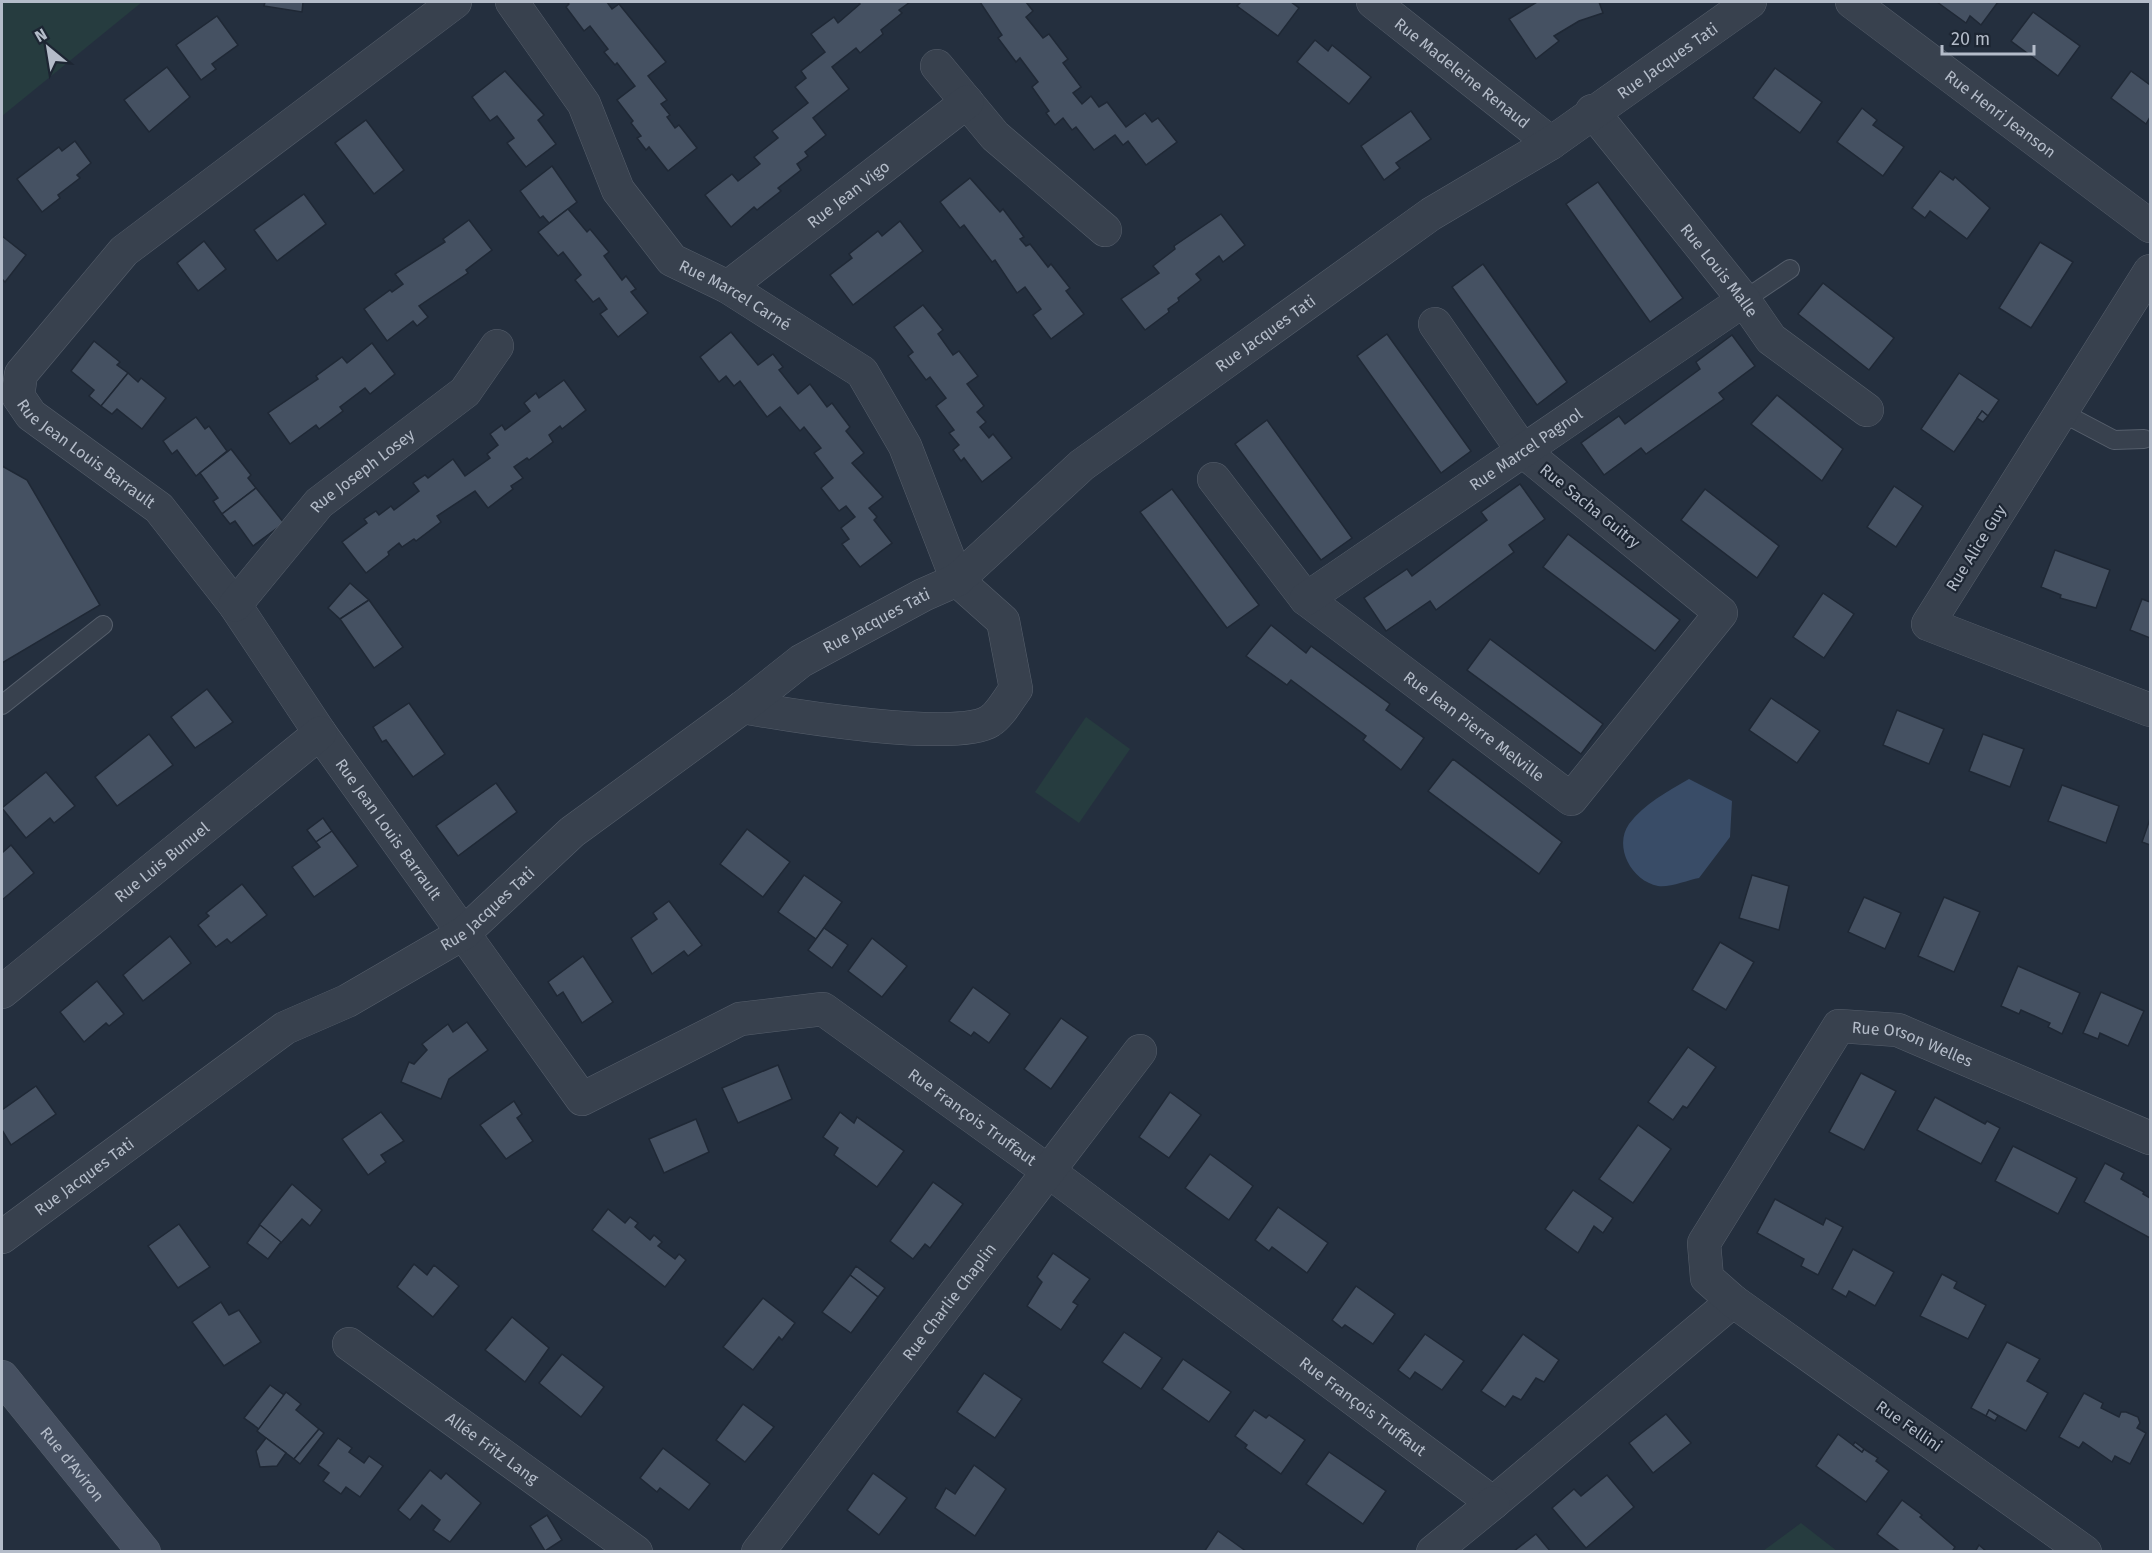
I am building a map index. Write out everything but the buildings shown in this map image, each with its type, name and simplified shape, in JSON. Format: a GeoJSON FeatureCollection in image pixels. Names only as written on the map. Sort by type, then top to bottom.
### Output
{"type":"FeatureCollection","features":[{"type":"Feature","properties":{"kind":"street","name":"Rue Jean Louis Barrault"},"geometry":{"type":"LineString","coordinates":[[455,2],[124,251],[21,374],[18,396],[31,414],[159,508],[235,605],[320,733],[464,933]]}},
{"type":"Feature","properties":{"kind":"street","name":"Rue Marcel Carné"},"geometry":{"type":"LineString","coordinates":[[512,2],[584,104],[618,190],[672,260],[728,287],[862,372],[905,446],[957,580]]}},
{"type":"Feature","properties":{"kind":"street","name":"Rue Madeleine Renaud"},"geometry":{"type":"LineString","coordinates":[[1373,2],[1551,143]]}},
{"type":"Feature","properties":{"kind":"street","name":"Rue Jacques Tati"},"geometry":{"type":"LineString","coordinates":[[2,1237],[285,1028],[347,1000],[464,933],[572,832],[743,707],[801,661],[923,595],[957,580],[1082,465],[1431,214],[1551,143],[1592,111],[1750,2]]}},
{"type":"Feature","properties":{"kind":"street","name":"Rue Henri Jeanson"},"geometry":{"type":"LineString","coordinates":[[1852,2],[2151,226]]}},
{"type":"Feature","properties":{"kind":"street"},"geometry":{"type":"LineString","coordinates":[[937,66],[995,136],[1105,230]]}},
{"type":"Feature","properties":{"kind":"street","name":"Rue Jean Vigo"},"geometry":{"type":"LineString","coordinates":[[728,287],[967,102]]}},
{"type":"Feature","properties":{"kind":"street","name":"Rue Louis Malle"},"geometry":{"type":"LineString","coordinates":[[1592,111],[1744,300],[1772,339],[1867,410]]}},
{"type":"Feature","properties":{"kind":"street","name":"Rue Alice Guy"},"geometry":{"type":"LineString","coordinates":[[2151,271],[1928,624],[2151,710]]}},
{"type":"Feature","properties":{"kind":"street","name":"Rue Marcel Pagnol"},"geometry":{"type":"LineString","coordinates":[[1306,598],[1744,300]]}},
{"type":"Feature","properties":{"kind":"street","name":"Rue Sacha Guitry"},"geometry":{"type":"LineString","coordinates":[[1435,324],[1523,451],[1721,613]]}},
{"type":"Feature","properties":{"kind":"street","name":"Rue Joseph Losey"},"geometry":{"type":"LineString","coordinates":[[235,605],[319,503],[465,392],[497,346]]}},
{"type":"Feature","properties":{"kind":"street","name":"Rue Jean Pierre Melville"},"geometry":{"type":"LineString","coordinates":[[1214,479],[1306,598],[1571,799],[1721,613]]}},
{"type":"Feature","properties":{"kind":"street"},"geometry":{"type":"LineString","coordinates":[[743,707],[813,721],[905,727],[962,730],[990,721],[1016,688],[1003,621],[957,580]]}},
{"type":"Feature","properties":{"kind":"street","name":"Rue Luis Bunuel"},"geometry":{"type":"LineString","coordinates":[[2,992],[320,733]]}},
{"type":"Feature","properties":{"kind":"street","name":"Rue François Truffaut"},"geometry":{"type":"LineString","coordinates":[[464,933],[582,1099],[740,1019],[823,1009],[1048,1171],[1493,1503]]}},
{"type":"Feature","properties":{"kind":"street","name":"Rue Orson Welles"},"geometry":{"type":"LineString","coordinates":[[1733,1301],[1707,1278],[1704,1243],[1839,1026],[1898,1030],[2151,1138]]}},
{"type":"Feature","properties":{"kind":"street","name":"Rue Charlie Chaplin"},"geometry":{"type":"LineString","coordinates":[[758,1551],[1140,1051]]}},
{"type":"Feature","properties":{"kind":"street"},"geometry":{"type":"LineString","coordinates":[[1433,1551],[1733,1301]]}},
{"type":"Feature","properties":{"kind":"street","name":"Rue Fellini"},"geometry":{"type":"LineString","coordinates":[[1733,1301],[2085,1551]]}},
{"type":"Feature","properties":{"kind":"street","name":"Allée Fritz Lang"},"geometry":{"type":"LineString","coordinates":[[349,1344],[636,1551]]}},
{"type":"Feature","properties":{"kind":"street","name":"Rue d'Aviron"},"geometry":{"type":"LineString","coordinates":[[2,1377],[144,1551]]}},
{"type":"Feature","properties":{"kind":"lane"},"geometry":{"type":"LineString","coordinates":[[1744,300],[1791,269]]}},
{"type":"Feature","properties":{"kind":"lane"},"geometry":{"type":"LineString","coordinates":[[2061,412],[2114,440],[2144,440]]}},
{"type":"Feature","properties":{"kind":"lane"},"geometry":{"type":"LineString","coordinates":[[2,705],[103,625]]}},
{"type":"Feature","properties":{"kind":"green space"},"geometry":{"type":"Polygon","coordinates":[[[2,2],[142,2],[2,116],[2,2]]]}},
{"type":"Feature","properties":{"kind":"green space"},"geometry":{"type":"Polygon","coordinates":[[[1086,717],[1130,749],[1079,823],[1035,792],[1086,717]]]}},
{"type":"Feature","properties":{"kind":"green space"},"geometry":{"type":"Polygon","coordinates":[[[1801,1523],[1837,1551],[1763,1551],[1801,1523]]]}},
{"type":"Feature","properties":{"kind":"water"},"geometry":{"type":"Polygon","coordinates":[[[1689,779],[1732,801],[1730,837],[1699,878],[1668,886],[1649,883],[1633,870],[1628,862],[1623,843],[1625,833],[1629,824],[1642,810],[1689,779]]]}}]}
